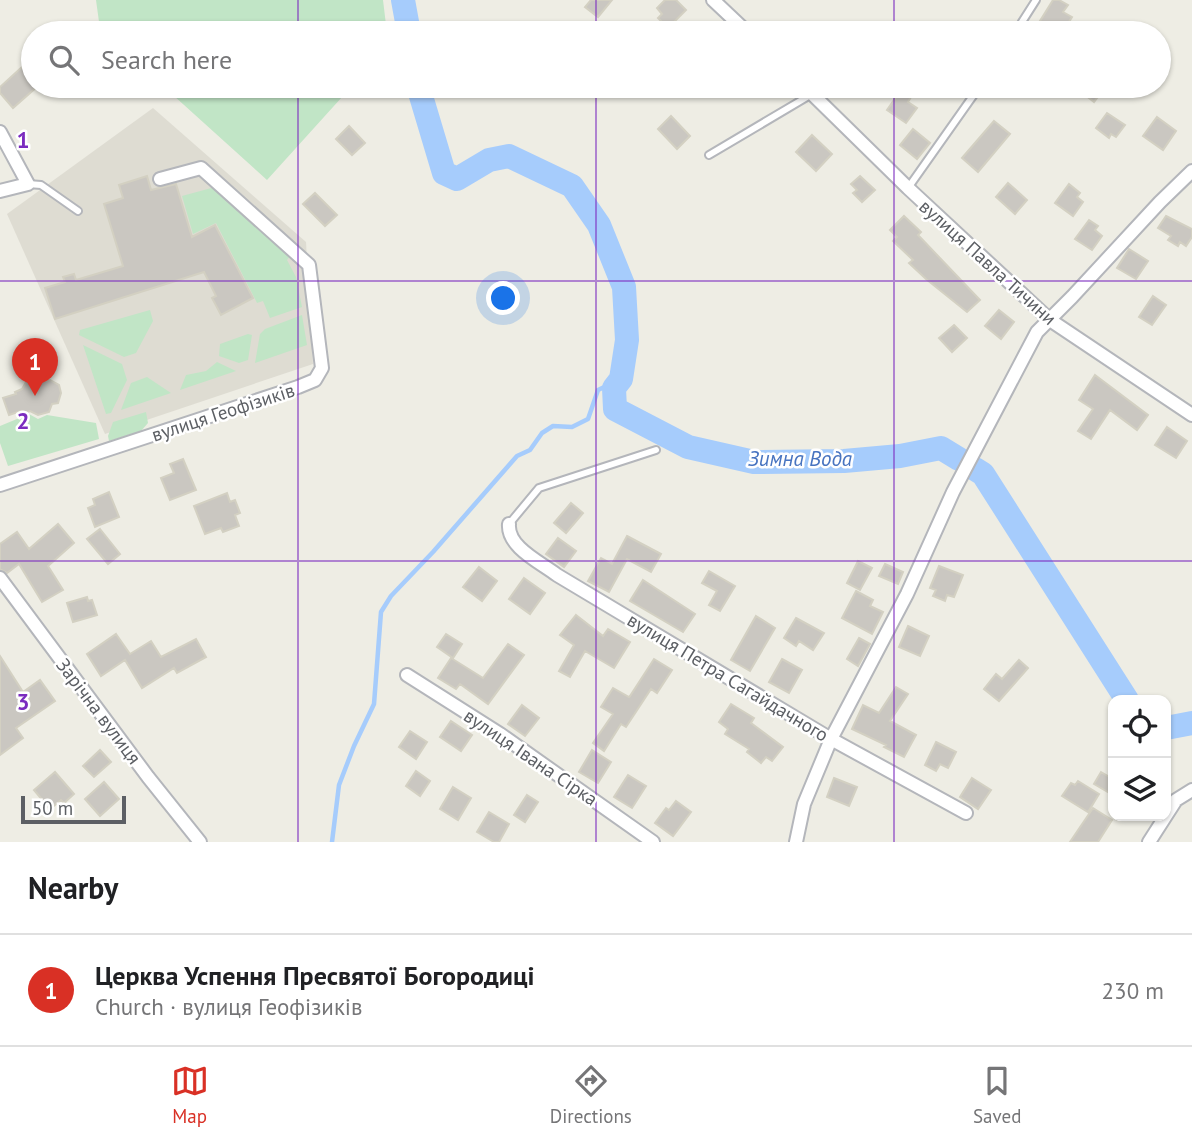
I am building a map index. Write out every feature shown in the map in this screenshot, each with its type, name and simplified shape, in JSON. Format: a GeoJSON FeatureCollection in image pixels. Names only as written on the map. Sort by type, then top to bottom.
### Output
{"type":"FeatureCollection","features":[{"type":"Feature","properties":{"kind":"street"},"geometry":{"type":"LineString","coordinates":[[713,0],[735,21]]}},
{"type":"Feature","properties":{"kind":"street","name":"вулиця Павла Тичини"},"geometry":{"type":"LineString","coordinates":[[816,98],[1050,320],[1192,415]]}},
{"type":"Feature","properties":{"kind":"street"},"geometry":{"type":"LineString","coordinates":[[0,132],[28,184],[0,191]]}},
{"type":"Feature","properties":{"kind":"street","name":"вулиця Геофізиків"},"geometry":{"type":"LineString","coordinates":[[0,485],[298,387],[315,380],[322,368],[309,265],[201,167],[160,179]]}},
{"type":"Feature","properties":{"kind":"street"},"geometry":{"type":"LineString","coordinates":[[796,842],[804,804],[831,739],[907,594],[953,492],[1037,332],[1192,171]]}},
{"type":"Feature","properties":{"kind":"street","name":"вулиця Петра Сагайдачного"},"geometry":{"type":"LineString","coordinates":[[509,524],[512,538],[521,549],[557,575],[831,739],[966,813]]}},
{"type":"Feature","properties":{"kind":"street","name":"Зарічна вулиця"},"geometry":{"type":"LineString","coordinates":[[0,578],[148,777],[200,842]]}},
{"type":"Feature","properties":{"kind":"street","name":"вулиця Івана Сірка"},"geometry":{"type":"LineString","coordinates":[[407,675],[500,734],[653,842]]}},
{"type":"Feature","properties":{"kind":"street"},"geometry":{"type":"LineString","coordinates":[[1149,842],[1176,800],[1192,790]]}},
{"type":"Feature","properties":{"kind":"lane"},"geometry":{"type":"LineString","coordinates":[[1023,21],[1036,0]]}},
{"type":"Feature","properties":{"kind":"lane"},"geometry":{"type":"LineString","coordinates":[[709,155],[796,98]]}},
{"type":"Feature","properties":{"kind":"lane"},"geometry":{"type":"LineString","coordinates":[[908,188],[972,98]]}},
{"type":"Feature","properties":{"kind":"lane"},"geometry":{"type":"LineString","coordinates":[[28,184],[41,185],[78,211]]}},
{"type":"Feature","properties":{"kind":"lane"},"geometry":{"type":"LineString","coordinates":[[509,524],[539,488],[656,450]]}},
{"type":"Feature","properties":{"kind":"shaded area"},"geometry":{"type":"Polygon","coordinates":[[[153,108],[306,242],[313,364],[105,434],[7,214],[153,108]]]}},
{"type":"Feature","properties":{"kind":"green space"},"geometry":{"type":"Polygon","coordinates":[[[96,0],[383,0],[386,21],[99,21],[96,0]]]}},
{"type":"Feature","properties":{"kind":"green space"},"geometry":{"type":"Polygon","coordinates":[[[176,98],[341,98],[267,180],[176,98]]]}},
{"type":"Feature","properties":{"kind":"green space"},"geometry":{"type":"Polygon","coordinates":[[[215,187],[290,256],[287,260],[296,277],[302,307],[270,318],[263,301],[257,303],[216,223],[193,234],[182,196],[215,187]]]}},
{"type":"Feature","properties":{"kind":"green space"},"geometry":{"type":"Polygon","coordinates":[[[150,310],[153,321],[136,353],[124,357],[79,335],[80,330],[150,310]]]}},
{"type":"Feature","properties":{"kind":"green space"},"geometry":{"type":"Polygon","coordinates":[[[302,315],[307,345],[255,363],[260,334],[265,329],[302,315]]]}},
{"type":"Feature","properties":{"kind":"green space"},"geometry":{"type":"Polygon","coordinates":[[[252,335],[248,360],[239,363],[219,356],[220,344],[252,335]]]}},
{"type":"Feature","properties":{"kind":"green space"},"geometry":{"type":"Polygon","coordinates":[[[83,345],[122,364],[127,380],[111,413],[106,414],[83,345]]]}},
{"type":"Feature","properties":{"kind":"green space"},"geometry":{"type":"Polygon","coordinates":[[[217,362],[236,371],[180,390],[186,375],[206,371],[217,362]]]}},
{"type":"Feature","properties":{"kind":"green space"},"geometry":{"type":"Polygon","coordinates":[[[147,377],[171,393],[121,410],[131,383],[147,377]]]}},
{"type":"Feature","properties":{"kind":"green space"},"geometry":{"type":"Polygon","coordinates":[[[146,412],[148,423],[141,431],[109,441],[113,422],[146,412]]]}},
{"type":"Feature","properties":{"kind":"green space"},"geometry":{"type":"Polygon","coordinates":[[[29,414],[38,419],[47,415],[96,423],[99,439],[8,466],[0,443],[0,426],[29,414]]]}},
{"type":"Feature","properties":{"kind":"building"},"geometry":{"type":"Polygon","coordinates":[[[591,0],[612,0],[598,17],[585,7],[591,0]]]}},
{"type":"Feature","properties":{"kind":"building"},"geometry":{"type":"Polygon","coordinates":[[[665,0],[676,0],[686,10],[675,21],[661,21],[658,18],[662,14],[657,8],[665,0]]]}},
{"type":"Feature","properties":{"kind":"building"},"geometry":{"type":"Polygon","coordinates":[[[1053,0],[1068,5],[1063,12],[1072,17],[1070,21],[1040,21],[1053,0]]]}},
{"type":"Feature","properties":{"kind":"building"},"geometry":{"type":"Polygon","coordinates":[[[21,68],[21,98],[24,98],[13,108],[0,93],[0,87],[21,68]]]}},
{"type":"Feature","properties":{"kind":"building"},"geometry":{"type":"Polygon","coordinates":[[[895,98],[910,98],[908,102],[917,108],[906,123],[887,110],[895,98]]]}},
{"type":"Feature","properties":{"kind":"building"},"geometry":{"type":"Polygon","coordinates":[[[1107,113],[1125,125],[1116,137],[1111,134],[1109,138],[1096,128],[1107,113]]]}},
{"type":"Feature","properties":{"kind":"building"},"geometry":{"type":"Polygon","coordinates":[[[671,116],[690,136],[677,149],[658,129],[671,116]]]}},
{"type":"Feature","properties":{"kind":"building"},"geometry":{"type":"Polygon","coordinates":[[[1157,117],[1176,131],[1163,150],[1143,136],[1157,117]]]}},
{"type":"Feature","properties":{"kind":"building"},"geometry":{"type":"Polygon","coordinates":[[[994,121],[1010,134],[978,172],[962,158],[994,121]]]}},
{"type":"Feature","properties":{"kind":"building"},"geometry":{"type":"Polygon","coordinates":[[[349,126],[365,143],[352,155],[336,139],[349,126]]]}},
{"type":"Feature","properties":{"kind":"building"},"geometry":{"type":"Polygon","coordinates":[[[913,129],[930,143],[917,159],[900,145],[913,129]]]}},
{"type":"Feature","properties":{"kind":"building"},"geometry":{"type":"Polygon","coordinates":[[[812,135],[832,154],[816,171],[796,152],[812,135]]]}},
{"type":"Feature","properties":{"kind":"building"},"geometry":{"type":"Polygon","coordinates":[[[147,176],[151,190],[176,184],[192,237],[215,225],[253,298],[221,315],[212,298],[216,296],[204,272],[55,319],[45,288],[65,282],[63,277],[74,274],[76,280],[123,266],[104,204],[123,198],[119,185],[147,176]]]}},
{"type":"Feature","properties":{"kind":"building"},"geometry":{"type":"Polygon","coordinates":[[[860,176],[875,190],[862,202],[853,193],[857,190],[851,184],[860,176]]]}},
{"type":"Feature","properties":{"kind":"building"},"geometry":{"type":"Polygon","coordinates":[[[1008,183],[1027,200],[1015,214],[996,197],[1008,183]]]}},
{"type":"Feature","properties":{"kind":"building"},"geometry":{"type":"Polygon","coordinates":[[[1069,184],[1080,193],[1077,197],[1083,202],[1073,216],[1055,203],[1069,184]]]}},
{"type":"Feature","properties":{"kind":"building"},"geometry":{"type":"Polygon","coordinates":[[[315,193],[337,215],[325,226],[303,204],[315,193]]]}},
{"type":"Feature","properties":{"kind":"building"},"geometry":{"type":"Polygon","coordinates":[[[904,216],[921,232],[918,235],[980,300],[967,312],[909,263],[913,260],[893,241],[897,237],[890,230],[904,216]]]}},
{"type":"Feature","properties":{"kind":"building"},"geometry":{"type":"Polygon","coordinates":[[[1166,216],[1192,229],[1192,237],[1186,246],[1180,242],[1178,246],[1168,240],[1171,236],[1158,228],[1166,216]]]}},
{"type":"Feature","properties":{"kind":"building"},"geometry":{"type":"Polygon","coordinates":[[[1089,220],[1098,226],[1095,230],[1102,236],[1092,250],[1075,239],[1089,220]]]}},
{"type":"Feature","properties":{"kind":"building"},"geometry":{"type":"Polygon","coordinates":[[[1129,249],[1148,261],[1136,279],[1117,268],[1129,249]]]}},
{"type":"Feature","properties":{"kind":"building"},"geometry":{"type":"Polygon","coordinates":[[[1153,296],[1166,305],[1152,325],[1139,317],[1153,296]]]}},
{"type":"Feature","properties":{"kind":"building"},"geometry":{"type":"Polygon","coordinates":[[[999,310],[1014,322],[1001,339],[985,326],[999,310]]]}},
{"type":"Feature","properties":{"kind":"building"},"geometry":{"type":"Polygon","coordinates":[[[954,325],[967,338],[952,352],[939,338],[954,325]]]}},
{"type":"Feature","properties":{"kind":"building"},"geometry":{"type":"Polygon","coordinates":[[[1095,375],[1148,415],[1137,430],[1110,410],[1091,439],[1078,431],[1093,409],[1079,400],[1095,375]]]}},
{"type":"Feature","properties":{"kind":"building"},"geometry":{"type":"Polygon","coordinates":[[[36,379],[50,380],[59,385],[61,393],[58,403],[52,404],[49,412],[38,415],[30,411],[23,414],[21,411],[9,415],[3,398],[16,394],[26,382],[36,379]]]}},
{"type":"Feature","properties":{"kind":"building"},"geometry":{"type":"Polygon","coordinates":[[[1167,427],[1187,441],[1176,458],[1155,445],[1167,427]]]}},
{"type":"Feature","properties":{"kind":"building"},"geometry":{"type":"Polygon","coordinates":[[[183,459],[196,490],[170,500],[161,478],[174,473],[170,464],[183,459]]]}},
{"type":"Feature","properties":{"kind":"building"},"geometry":{"type":"Polygon","coordinates":[[[109,492],[119,517],[95,527],[88,508],[95,505],[93,499],[109,492]]]}},
{"type":"Feature","properties":{"kind":"building"},"geometry":{"type":"Polygon","coordinates":[[[227,493],[230,502],[235,500],[240,513],[235,515],[239,526],[223,532],[221,528],[205,534],[194,506],[227,493]]]}},
{"type":"Feature","properties":{"kind":"building"},"geometry":{"type":"Polygon","coordinates":[[[571,503],[583,513],[566,533],[554,523],[571,503]]]}},
{"type":"Feature","properties":{"kind":"building"},"geometry":{"type":"Polygon","coordinates":[[[58,524],[74,543],[48,566],[63,590],[42,602],[19,564],[7,573],[0,569],[0,544],[17,532],[29,549],[58,524]]]}},
{"type":"Feature","properties":{"kind":"building"},"geometry":{"type":"Polygon","coordinates":[[[100,529],[120,554],[108,564],[87,539],[100,529]]]}},
{"type":"Feature","properties":{"kind":"building"},"geometry":{"type":"Polygon","coordinates":[[[627,536],[661,554],[651,572],[627,559],[609,592],[588,581],[601,558],[612,564],[627,536]]]}},
{"type":"Feature","properties":{"kind":"building"},"geometry":{"type":"Polygon","coordinates":[[[558,538],[576,551],[564,567],[546,554],[558,538]]]}},
{"type":"Feature","properties":{"kind":"building"},"geometry":{"type":"Polygon","coordinates":[[[858,561],[872,568],[860,590],[847,583],[858,561]]]}},
{"type":"Feature","properties":{"kind":"building"},"geometry":{"type":"Polygon","coordinates":[[[885,564],[903,572],[898,584],[879,576],[885,564]]]}},
{"type":"Feature","properties":{"kind":"building"},"geometry":{"type":"Polygon","coordinates":[[[939,566],[963,575],[954,597],[947,595],[945,601],[933,596],[936,590],[930,588],[939,566]]]}},
{"type":"Feature","properties":{"kind":"building"},"geometry":{"type":"Polygon","coordinates":[[[479,567],[497,581],[482,601],[463,587],[479,567]]]}},
{"type":"Feature","properties":{"kind":"building"},"geometry":{"type":"Polygon","coordinates":[[[709,571],[735,586],[720,611],[709,605],[717,591],[702,583],[709,571]]]}},
{"type":"Feature","properties":{"kind":"building"},"geometry":{"type":"Polygon","coordinates":[[[524,578],[545,593],[530,614],[509,599],[524,578]]]}},
{"type":"Feature","properties":{"kind":"building"},"geometry":{"type":"Polygon","coordinates":[[[643,580],[695,614],[683,632],[630,601],[643,580]]]}},
{"type":"Feature","properties":{"kind":"building"},"geometry":{"type":"Polygon","coordinates":[[[856,591],[873,600],[870,606],[883,612],[872,634],[842,618],[856,591]]]}},
{"type":"Feature","properties":{"kind":"building"},"geometry":{"type":"Polygon","coordinates":[[[87,597],[88,601],[92,600],[97,615],[73,622],[67,603],[87,597]]]}},
{"type":"Feature","properties":{"kind":"building"},"geometry":{"type":"Polygon","coordinates":[[[576,615],[603,636],[608,629],[630,642],[614,668],[585,651],[570,677],[559,671],[574,645],[560,635],[576,615]]]}},
{"type":"Feature","properties":{"kind":"building"},"geometry":{"type":"Polygon","coordinates":[[[756,616],[775,628],[750,671],[731,660],[756,616]]]}},
{"type":"Feature","properties":{"kind":"building"},"geometry":{"type":"Polygon","coordinates":[[[796,618],[824,633],[813,650],[799,641],[796,646],[784,638],[796,618]]]}},
{"type":"Feature","properties":{"kind":"building"},"geometry":{"type":"Polygon","coordinates":[[[908,626],[929,636],[920,656],[899,647],[908,626]]]}},
{"type":"Feature","properties":{"kind":"building"},"geometry":{"type":"Polygon","coordinates":[[[116,634],[130,654],[151,641],[161,657],[196,639],[206,657],[177,673],[174,668],[142,688],[125,660],[101,676],[87,654],[116,634]]]}},
{"type":"Feature","properties":{"kind":"building"},"geometry":{"type":"Polygon","coordinates":[[[446,634],[462,644],[453,658],[437,647],[446,634]]]}},
{"type":"Feature","properties":{"kind":"building"},"geometry":{"type":"Polygon","coordinates":[[[859,638],[870,644],[858,666],[847,659],[859,638]]]}},
{"type":"Feature","properties":{"kind":"building"},"geometry":{"type":"Polygon","coordinates":[[[508,644],[524,655],[488,704],[460,684],[456,689],[438,678],[451,658],[483,678],[508,644]]]}},
{"type":"Feature","properties":{"kind":"building"},"geometry":{"type":"Polygon","coordinates":[[[0,656],[23,692],[40,680],[55,701],[16,728],[23,738],[0,755],[0,656]]]}},
{"type":"Feature","properties":{"kind":"building"},"geometry":{"type":"Polygon","coordinates":[[[654,659],[672,670],[657,693],[651,689],[626,727],[621,724],[604,751],[593,743],[613,714],[601,707],[613,688],[629,697],[654,659]]]}},
{"type":"Feature","properties":{"kind":"building"},"geometry":{"type":"Polygon","coordinates":[[[782,659],[802,670],[789,693],[769,682],[782,659]]]}},
{"type":"Feature","properties":{"kind":"building"},"geometry":{"type":"Polygon","coordinates":[[[1019,660],[1028,668],[999,701],[984,689],[996,674],[1002,679],[1019,660]]]}},
{"type":"Feature","properties":{"kind":"building"},"geometry":{"type":"Polygon","coordinates":[[[896,687],[908,694],[890,721],[916,735],[904,757],[852,729],[863,705],[879,713],[896,687]]]}},
{"type":"Feature","properties":{"kind":"building"},"geometry":{"type":"Polygon","coordinates":[[[731,704],[754,718],[751,723],[783,747],[772,761],[766,757],[761,763],[747,752],[749,749],[725,734],[728,729],[719,722],[731,704]]]}},
{"type":"Feature","properties":{"kind":"building"},"geometry":{"type":"Polygon","coordinates":[[[522,705],[539,718],[525,736],[508,724],[522,705]]]}},
{"type":"Feature","properties":{"kind":"building"},"geometry":{"type":"Polygon","coordinates":[[[451,721],[472,735],[461,751],[440,737],[451,721]]]}},
{"type":"Feature","properties":{"kind":"building"},"geometry":{"type":"Polygon","coordinates":[[[410,731],[427,742],[416,759],[399,747],[410,731]]]}},
{"type":"Feature","properties":{"kind":"building"},"geometry":{"type":"Polygon","coordinates":[[[936,742],[956,752],[948,768],[940,764],[936,771],[925,765],[936,742]]]}},
{"type":"Feature","properties":{"kind":"building"},"geometry":{"type":"Polygon","coordinates":[[[100,750],[111,762],[94,777],[83,766],[100,750]]]}},
{"type":"Feature","properties":{"kind":"building"},"geometry":{"type":"Polygon","coordinates":[[[592,750],[611,762],[598,783],[579,772],[592,750]]]}},
{"type":"Feature","properties":{"kind":"building"},"geometry":{"type":"Polygon","coordinates":[[[416,771],[430,781],[420,796],[406,786],[416,771]]]}},
{"type":"Feature","properties":{"kind":"building"},"geometry":{"type":"Polygon","coordinates":[[[55,772],[74,794],[64,803],[61,800],[50,809],[34,790],[55,772]]]}},
{"type":"Feature","properties":{"kind":"building"},"geometry":{"type":"Polygon","coordinates":[[[1101,772],[1108,776],[1108,792],[1094,784],[1101,772]]]}},
{"type":"Feature","properties":{"kind":"building"},"geometry":{"type":"Polygon","coordinates":[[[628,775],[646,786],[632,808],[614,797],[628,775]]]}},
{"type":"Feature","properties":{"kind":"building"},"geometry":{"type":"Polygon","coordinates":[[[834,778],[857,787],[849,806],[827,797],[834,778]]]}},
{"type":"Feature","properties":{"kind":"building"},"geometry":{"type":"Polygon","coordinates":[[[972,778],[991,790],[978,809],[960,797],[972,778]]]}},
{"type":"Feature","properties":{"kind":"building"},"geometry":{"type":"Polygon","coordinates":[[[1078,781],[1099,794],[1088,812],[1062,796],[1071,783],[1075,785],[1078,781]]]}},
{"type":"Feature","properties":{"kind":"building"},"geometry":{"type":"Polygon","coordinates":[[[104,782],[119,799],[100,816],[85,799],[104,782]]]}},
{"type":"Feature","properties":{"kind":"building"},"geometry":{"type":"Polygon","coordinates":[[[453,787],[471,798],[458,820],[440,809],[453,787]]]}},
{"type":"Feature","properties":{"kind":"building"},"geometry":{"type":"Polygon","coordinates":[[[527,795],[538,802],[525,822],[514,815],[527,795]]]}},
{"type":"Feature","properties":{"kind":"building"},"geometry":{"type":"Polygon","coordinates":[[[676,801],[691,812],[673,836],[655,823],[666,808],[669,810],[676,801]]]}},
{"type":"Feature","properties":{"kind":"building"},"geometry":{"type":"Polygon","coordinates":[[[1093,808],[1111,821],[1098,842],[1070,842],[1093,808]]]}},
{"type":"Feature","properties":{"kind":"building"},"geometry":{"type":"Polygon","coordinates":[[[489,812],[509,824],[499,842],[477,832],[489,812]]]}},
{"type":"Feature","properties":{"kind":"waterway","name":"Зимна Вода"},"geometry":{"type":"LineString","coordinates":[[403,0],[407,21]]}},
{"type":"Feature","properties":{"kind":"waterway","name":"Зимна Вода"},"geometry":{"type":"LineString","coordinates":[[422,98],[444,173],[457,179],[489,160],[509,156],[572,186],[599,225],[624,287],[627,340],[621,379],[614,388],[615,409],[688,447],[754,462],[844,461],[900,456],[941,448],[959,459]]}},
{"type":"Feature","properties":{"kind":"waterway"},"geometry":{"type":"LineString","coordinates":[[332,842],[339,785],[374,704],[381,612],[391,596],[517,456],[530,450],[542,433],[553,426],[572,427],[588,419],[598,390],[621,379]]}},
{"type":"Feature","properties":{"kind":"waterway","name":"Зимна Вода"},"geometry":{"type":"LineString","coordinates":[[975,469],[983,474],[1124,695]]}},
{"type":"Feature","properties":{"kind":"waterway","name":"Зимна Вода"},"geometry":{"type":"LineString","coordinates":[[1171,727],[1192,723]]}},
{"type":"Feature","properties":{"kind":"place","name":"Церква Успення Пресвятої Богородиці"},"geometry":{"type":"Point","coordinates":[35,396]}}]}
